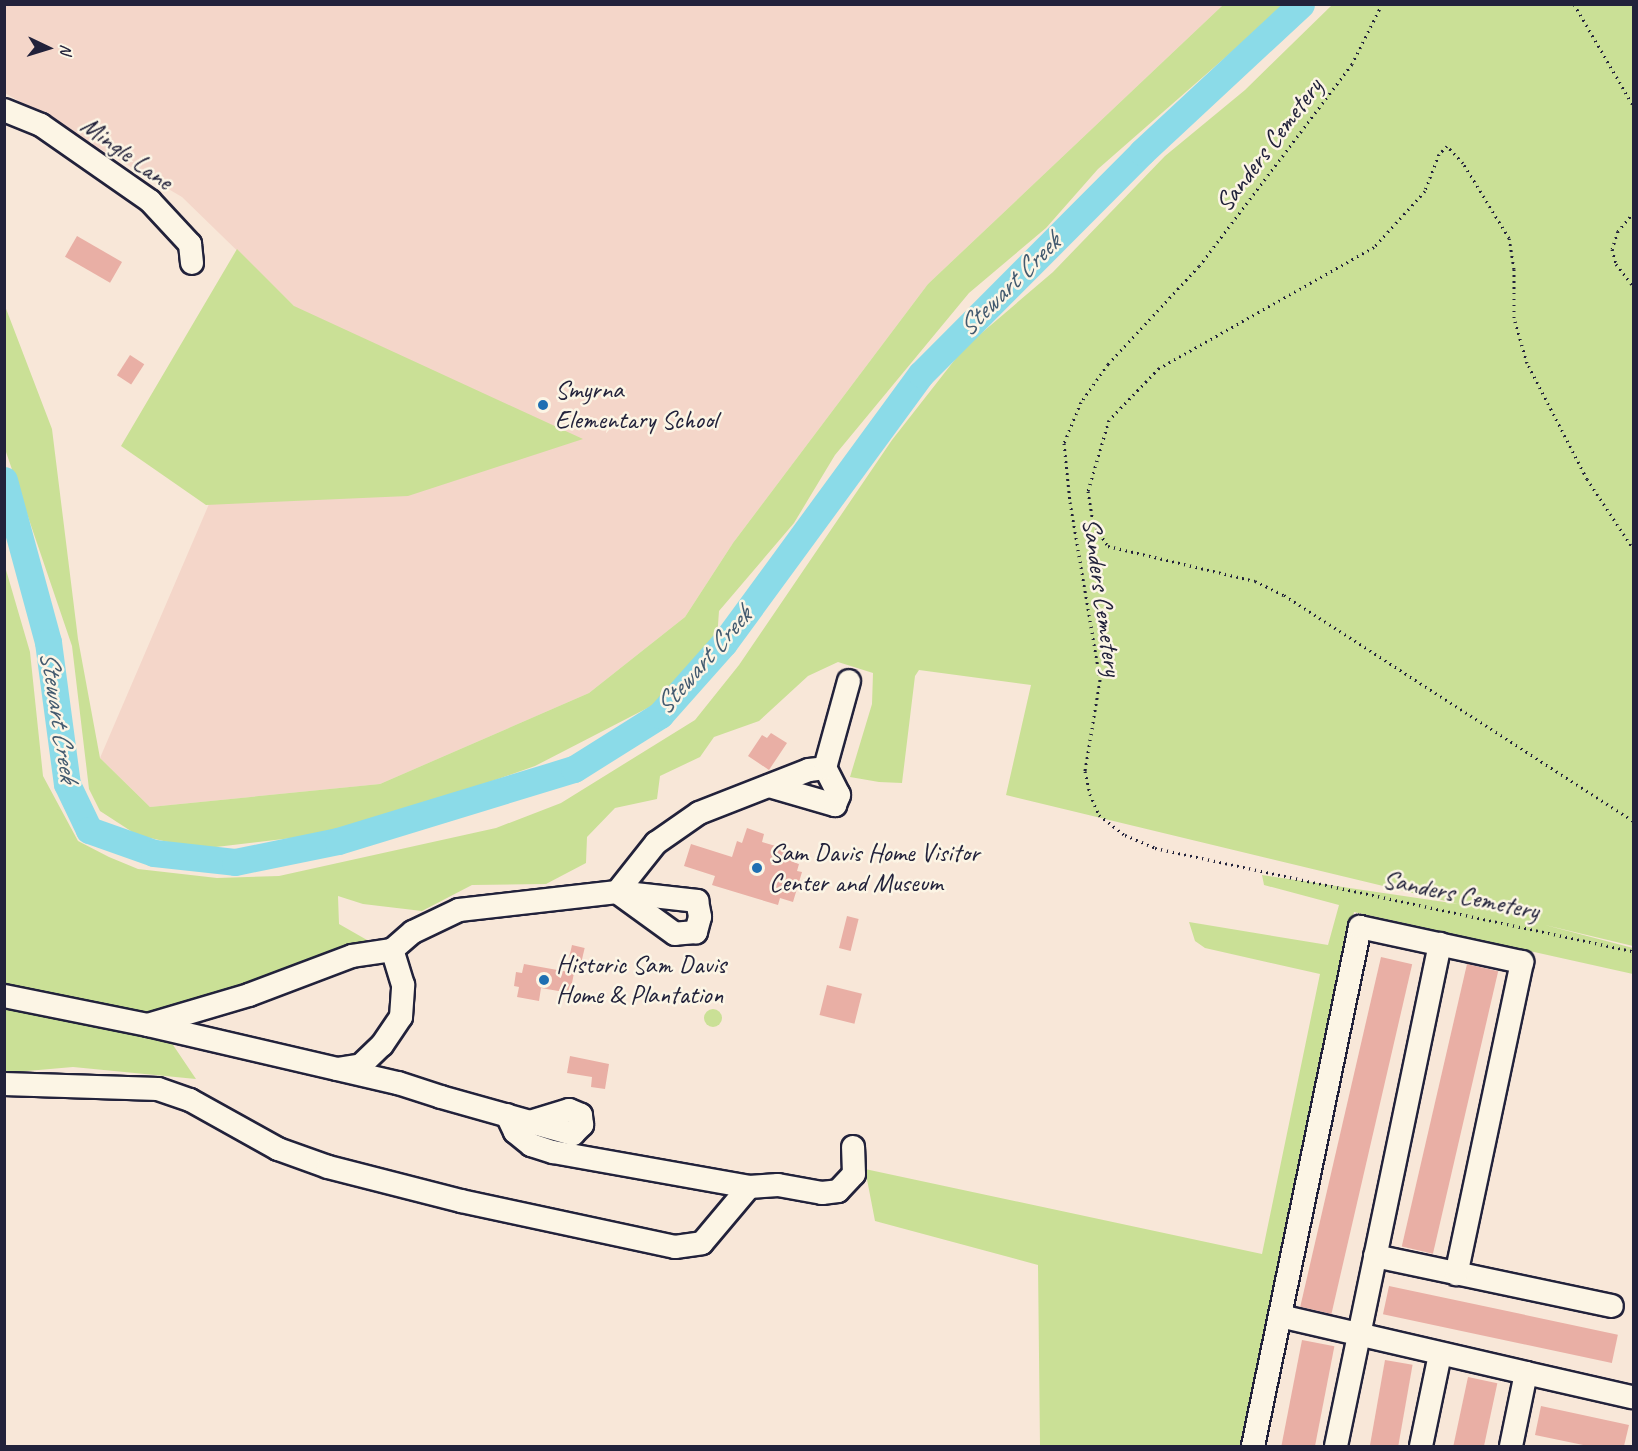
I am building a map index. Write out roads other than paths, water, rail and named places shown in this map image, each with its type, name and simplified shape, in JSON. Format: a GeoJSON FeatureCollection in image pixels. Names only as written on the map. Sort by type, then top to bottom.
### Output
{"type":"FeatureCollection","features":[{"type":"Feature","properties":{"kind":"street","name":"Mingle Lane"},"geometry":{"type":"LineString","coordinates":[[4,110],[38,124],[150,201],[190,244],[192,263]]}},
{"type":"Feature","properties":{"kind":"street"},"geometry":{"type":"LineString","coordinates":[[769,786],[834,805],[839,795],[825,768],[849,681]]}},
{"type":"Feature","properties":{"kind":"street"},"geometry":{"type":"LineString","coordinates":[[148,1025],[249,995],[352,956],[392,950],[413,932],[459,910],[617,892],[656,843],[699,813],[769,786],[825,768]]}},
{"type":"Feature","properties":{"kind":"street"},"geometry":{"type":"LineString","coordinates":[[1253,1446],[1360,927],[1522,962],[1456,1274]]}},
{"type":"Feature","properties":{"kind":"street"},"geometry":{"type":"LineString","coordinates":[[1336,1446],[1440,944]]}},
{"type":"Feature","properties":{"kind":"street"},"geometry":{"type":"LineString","coordinates":[[338,1069],[361,1065],[382,1045],[401,1017],[403,985],[392,950]]}},
{"type":"Feature","properties":{"kind":"street"},"geometry":{"type":"LineString","coordinates":[[4,996],[148,1025],[338,1069],[573,1134]]}},
{"type":"Feature","properties":{"kind":"street"},"geometry":{"type":"LineString","coordinates":[[4,1084],[158,1089],[190,1100],[278,1149],[328,1167],[460,1201],[675,1247],[702,1243],[749,1187]]}},
{"type":"Feature","properties":{"kind":"street"},"geometry":{"type":"LineString","coordinates":[[507,1115],[515,1132],[531,1145],[749,1187],[778,1185],[822,1193],[838,1191],[854,1174],[853,1147]]}},
{"type":"Feature","properties":{"kind":"street"},"geometry":{"type":"LineString","coordinates":[[1375,1256],[1612,1306]]}},
{"type":"Feature","properties":{"kind":"street"},"geometry":{"type":"LineString","coordinates":[[1280,1316],[1632,1397]]}},
{"type":"Feature","properties":{"kind":"street"},"geometry":{"type":"LineString","coordinates":[[1421,1446],[1440,1353]]}},
{"type":"Feature","properties":{"kind":"street"},"geometry":{"type":"LineString","coordinates":[[1511,1446],[1526,1373]]}},
{"type":"Feature","properties":{"kind":"waterway","name":"Stewart Creek"},"geometry":{"type":"LineString","coordinates":[[4,480],[48,642],[67,784],[89,830],[154,853],[235,862],[338,841],[574,769],[660,715],[724,643],[921,374],[1142,152],[1301,4]]}},
{"type":"Feature","properties":{"kind":"place","name":"Smyrna Elementary School"},"geometry":{"type":"Point","coordinates":[543,405]}},
{"type":"Feature","properties":{"kind":"place","name":"Sam Davis Home Visitor Center and Museum"},"geometry":{"type":"Point","coordinates":[757,868]}},
{"type":"Feature","properties":{"kind":"place","name":"Historic Sam Davis Home & Plantation"},"geometry":{"type":"Point","coordinates":[544,980]}}]}
